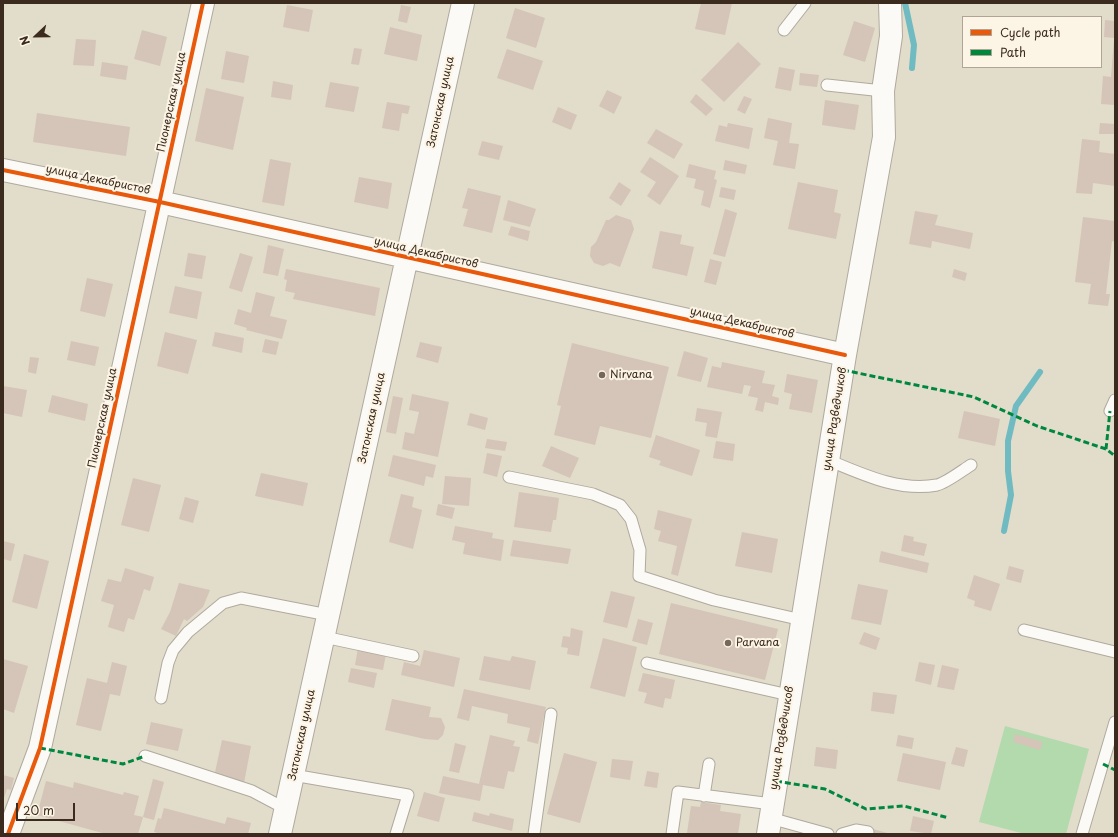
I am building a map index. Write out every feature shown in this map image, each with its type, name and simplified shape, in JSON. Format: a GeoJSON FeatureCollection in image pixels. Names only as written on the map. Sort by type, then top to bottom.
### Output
{"type":"FeatureCollection","features":[{"type":"Feature","properties":{"kind":"street","name":"Пионерская улица"},"geometry":{"type":"LineString","coordinates":[[8,834],[40,748],[203,3]]}},
{"type":"Feature","properties":{"kind":"street","name":"Затонская улица"},"geometry":{"type":"LineString","coordinates":[[280,834],[463,3]]}},
{"type":"Feature","properties":{"kind":"street","name":"улица Разведчиков"},"geometry":{"type":"LineString","coordinates":[[770,819],[845,355],[884,137],[883,90],[891,36],[890,3]]}},
{"type":"Feature","properties":{"kind":"street","name":"улица Декабристов"},"geometry":{"type":"LineString","coordinates":[[3,170],[160,202],[845,355]]}},
{"type":"Feature","properties":{"kind":"lane"},"geometry":{"type":"LineString","coordinates":[[784,30],[805,3]]}},
{"type":"Feature","properties":{"kind":"lane"},"geometry":{"type":"LineString","coordinates":[[827,85],[883,90]]}},
{"type":"Feature","properties":{"kind":"lane"},"geometry":{"type":"LineString","coordinates":[[1110,411],[1115,400]]}},
{"type":"Feature","properties":{"kind":"lane"},"geometry":{"type":"LineString","coordinates":[[828,460],[863,475],[902,486],[938,485],[971,465]]}},
{"type":"Feature","properties":{"kind":"lane"},"geometry":{"type":"LineString","coordinates":[[509,476],[593,494],[620,505],[631,519],[640,550],[639,576],[714,600],[802,620]]}},
{"type":"Feature","properties":{"kind":"lane"},"geometry":{"type":"LineString","coordinates":[[161,698],[168,663],[173,650],[188,632],[223,603],[241,598],[328,615]]}},
{"type":"Feature","properties":{"kind":"lane"},"geometry":{"type":"LineString","coordinates":[[1024,630],[1115,652]]}},
{"type":"Feature","properties":{"kind":"lane"},"geometry":{"type":"LineString","coordinates":[[324,637],[413,656]]}},
{"type":"Feature","properties":{"kind":"lane"},"geometry":{"type":"LineString","coordinates":[[647,663],[789,695]]}},
{"type":"Feature","properties":{"kind":"lane"},"geometry":{"type":"LineString","coordinates":[[534,834],[551,714]]}},
{"type":"Feature","properties":{"kind":"lane"},"geometry":{"type":"LineString","coordinates":[[1082,834],[1115,722]]}},
{"type":"Feature","properties":{"kind":"lane"},"geometry":{"type":"LineString","coordinates":[[145,756],[252,791],[286,810]]}},
{"type":"Feature","properties":{"kind":"lane"},"geometry":{"type":"LineString","coordinates":[[704,796],[709,764]]}},
{"type":"Feature","properties":{"kind":"lane"},"geometry":{"type":"LineString","coordinates":[[293,775],[408,795],[396,834]]}},
{"type":"Feature","properties":{"kind":"lane"},"geometry":{"type":"LineString","coordinates":[[672,834],[678,792],[704,796],[770,819],[828,834]]}},
{"type":"Feature","properties":{"kind":"lane"},"geometry":{"type":"LineString","coordinates":[[842,834],[856,830],[868,832]]}},
{"type":"Feature","properties":{"kind":"green space"},"geometry":{"type":"Polygon","coordinates":[[[1005,726],[1089,749],[1066,834],[1025,834],[979,822],[1005,726]]]}},
{"type":"Feature","properties":{"kind":"building"},"geometry":{"type":"Polygon","coordinates":[[[701,3],[732,3],[725,35],[695,29],[701,3]]]}},
{"type":"Feature","properties":{"kind":"building"},"geometry":{"type":"Polygon","coordinates":[[[287,5],[313,10],[309,32],[283,27],[287,5]]]}},
{"type":"Feature","properties":{"kind":"building"},"geometry":{"type":"Polygon","coordinates":[[[401,5],[411,7],[407,23],[398,21],[401,5]]]}},
{"type":"Feature","properties":{"kind":"building"},"geometry":{"type":"Polygon","coordinates":[[[515,8],[545,18],[536,48],[506,38],[515,8]]]}},
{"type":"Feature","properties":{"kind":"building"},"geometry":{"type":"Polygon","coordinates":[[[1105,20],[1115,21],[1115,38],[1104,37],[1105,20]]]}},
{"type":"Feature","properties":{"kind":"building"},"geometry":{"type":"Polygon","coordinates":[[[854,21],[875,28],[865,62],[843,55],[854,21]]]}},
{"type":"Feature","properties":{"kind":"building"},"geometry":{"type":"Polygon","coordinates":[[[390,27],[422,35],[417,61],[384,54],[390,27]]]}},
{"type":"Feature","properties":{"kind":"building"},"geometry":{"type":"Polygon","coordinates":[[[142,30],[167,37],[160,66],[134,59],[142,30]]]}},
{"type":"Feature","properties":{"kind":"building"},"geometry":{"type":"Polygon","coordinates":[[[76,39],[96,40],[94,66],[73,65],[76,39]]]}},
{"type":"Feature","properties":{"kind":"building"},"geometry":{"type":"Polygon","coordinates":[[[1114,40],[1115,105],[1101,104],[1103,76],[1111,77],[1114,40]]]}},
{"type":"Feature","properties":{"kind":"building"},"geometry":{"type":"Polygon","coordinates":[[[738,42],[761,64],[724,102],[701,80],[738,42]]]}},
{"type":"Feature","properties":{"kind":"building"},"geometry":{"type":"Polygon","coordinates":[[[354,48],[362,49],[359,65],[351,64],[354,48]]]}},
{"type":"Feature","properties":{"kind":"building"},"geometry":{"type":"Polygon","coordinates":[[[507,49],[543,61],[533,90],[497,78],[507,49]]]}},
{"type":"Feature","properties":{"kind":"building"},"geometry":{"type":"Polygon","coordinates":[[[226,51],[249,56],[244,83],[221,79],[226,51]]]}},
{"type":"Feature","properties":{"kind":"building"},"geometry":{"type":"Polygon","coordinates":[[[102,62],[128,66],[126,80],[100,76],[102,62]]]}},
{"type":"Feature","properties":{"kind":"building"},"geometry":{"type":"Polygon","coordinates":[[[779,67],[795,70],[791,91],[775,88],[779,67]]]}},
{"type":"Feature","properties":{"kind":"building"},"geometry":{"type":"Polygon","coordinates":[[[800,73],[819,75],[817,87],[799,85],[800,73]]]}},
{"type":"Feature","properties":{"kind":"building"},"geometry":{"type":"Polygon","coordinates":[[[273,81],[293,85],[291,100],[271,97],[273,81]]]}},
{"type":"Feature","properties":{"kind":"building"},"geometry":{"type":"Polygon","coordinates":[[[330,82],[359,87],[354,112],[325,107],[330,82]]]}},
{"type":"Feature","properties":{"kind":"building"},"geometry":{"type":"Polygon","coordinates":[[[206,88],[244,97],[233,150],[195,141],[206,88]]]}},
{"type":"Feature","properties":{"kind":"building"},"geometry":{"type":"Polygon","coordinates":[[[607,90],[622,97],[614,114],[599,106],[607,90]]]}},
{"type":"Feature","properties":{"kind":"building"},"geometry":{"type":"Polygon","coordinates":[[[696,94],[713,109],[706,116],[690,102],[696,94]]]}},
{"type":"Feature","properties":{"kind":"building"},"geometry":{"type":"Polygon","coordinates":[[[744,96],[752,99],[745,114],[737,110],[744,96]]]}},
{"type":"Feature","properties":{"kind":"building"},"geometry":{"type":"Polygon","coordinates":[[[825,100],[859,105],[855,130],[822,125],[825,100]]]}},
{"type":"Feature","properties":{"kind":"building"},"geometry":{"type":"Polygon","coordinates":[[[387,102],[410,106],[408,114],[402,113],[399,131],[382,128],[387,102]]]}},
{"type":"Feature","properties":{"kind":"building"},"geometry":{"type":"Polygon","coordinates":[[[558,107],[577,115],[571,130],[552,122],[558,107]]]}},
{"type":"Feature","properties":{"kind":"building"},"geometry":{"type":"Polygon","coordinates":[[[37,113],[130,127],[126,156],[33,142],[37,113]]]}},
{"type":"Feature","properties":{"kind":"building"},"geometry":{"type":"Polygon","coordinates":[[[768,118],[792,123],[789,143],[799,144],[795,169],[773,165],[778,141],[764,138],[768,118]]]}},
{"type":"Feature","properties":{"kind":"building"},"geometry":{"type":"Polygon","coordinates":[[[728,123],[753,128],[749,149],[715,141],[719,125],[727,127],[728,123]]]}},
{"type":"Feature","properties":{"kind":"building"},"geometry":{"type":"Polygon","coordinates":[[[1100,123],[1115,124],[1115,134],[1099,134],[1100,123]]]}},
{"type":"Feature","properties":{"kind":"building"},"geometry":{"type":"Polygon","coordinates":[[[656,129],[683,144],[674,159],[647,143],[656,129]]]}},
{"type":"Feature","properties":{"kind":"building"},"geometry":{"type":"Polygon","coordinates":[[[1082,139],[1100,141],[1099,152],[1115,154],[1115,186],[1093,183],[1092,194],[1076,193],[1082,139]]]}},
{"type":"Feature","properties":{"kind":"building"},"geometry":{"type":"Polygon","coordinates":[[[482,141],[503,146],[499,160],[478,155],[482,141]]]}},
{"type":"Feature","properties":{"kind":"building"},"geometry":{"type":"Polygon","coordinates":[[[650,157],[679,176],[660,205],[647,196],[656,182],[640,172],[650,157]]]}},
{"type":"Feature","properties":{"kind":"building"},"geometry":{"type":"Polygon","coordinates":[[[270,159],[291,163],[284,206],[262,202],[270,159]]]}},
{"type":"Feature","properties":{"kind":"building"},"geometry":{"type":"Polygon","coordinates":[[[725,160],[747,165],[745,174],[723,170],[725,160]]]}},
{"type":"Feature","properties":{"kind":"building"},"geometry":{"type":"Polygon","coordinates":[[[689,164],[716,171],[714,179],[717,180],[710,208],[701,205],[704,191],[694,188],[696,179],[686,177],[689,164]]]}},
{"type":"Feature","properties":{"kind":"building"},"geometry":{"type":"Polygon","coordinates":[[[359,177],[392,183],[388,209],[354,202],[359,177]]]}},
{"type":"Feature","properties":{"kind":"building"},"geometry":{"type":"Polygon","coordinates":[[[619,182],[631,190],[621,206],[609,198],[619,182]]]}},
{"type":"Feature","properties":{"kind":"building"},"geometry":{"type":"Polygon","coordinates":[[[798,182],[838,190],[834,212],[841,214],[836,239],[788,229],[798,182]]]}},
{"type":"Feature","properties":{"kind":"building"},"geometry":{"type":"Polygon","coordinates":[[[721,187],[736,190],[734,200],[719,197],[721,187]]]}},
{"type":"Feature","properties":{"kind":"building"},"geometry":{"type":"Polygon","coordinates":[[[468,188],[501,196],[492,233],[463,226],[468,209],[462,208],[468,188]]]}},
{"type":"Feature","properties":{"kind":"building"},"geometry":{"type":"Polygon","coordinates":[[[508,200],[536,209],[530,227],[503,220],[508,200]]]}},
{"type":"Feature","properties":{"kind":"building"},"geometry":{"type":"Polygon","coordinates":[[[725,209],[737,213],[725,257],[713,254],[725,209]]]}},
{"type":"Feature","properties":{"kind":"building"},"geometry":{"type":"Polygon","coordinates":[[[915,211],[938,215],[935,225],[973,233],[970,249],[932,241],[931,248],[909,244],[915,211]]]}},
{"type":"Feature","properties":{"kind":"building"},"geometry":{"type":"Polygon","coordinates":[[[616,215],[631,220],[634,229],[620,267],[610,263],[603,266],[594,263],[590,256],[591,247],[596,242],[606,220],[609,220],[616,215]]]}},
{"type":"Feature","properties":{"kind":"building"},"geometry":{"type":"Polygon","coordinates":[[[1083,217],[1115,221],[1115,242],[1112,241],[1106,294],[1110,294],[1108,306],[1088,304],[1091,284],[1075,282],[1083,217]]]}},
{"type":"Feature","properties":{"kind":"building"},"geometry":{"type":"Polygon","coordinates":[[[511,226],[530,231],[528,241],[508,235],[511,226]]]}},
{"type":"Feature","properties":{"kind":"building"},"geometry":{"type":"Polygon","coordinates":[[[660,231],[682,235],[680,244],[694,247],[687,276],[652,268],[660,231]]]}},
{"type":"Feature","properties":{"kind":"building"},"geometry":{"type":"Polygon","coordinates":[[[268,245],[284,249],[278,276],[263,273],[268,245]]]}},
{"type":"Feature","properties":{"kind":"building"},"geometry":{"type":"Polygon","coordinates":[[[188,253],[206,256],[202,279],[184,276],[188,253]]]}},
{"type":"Feature","properties":{"kind":"building"},"geometry":{"type":"Polygon","coordinates":[[[240,253],[253,257],[242,292],[229,288],[240,253]]]}},
{"type":"Feature","properties":{"kind":"building"},"geometry":{"type":"Polygon","coordinates":[[[710,259],[722,262],[716,285],[704,282],[710,259]]]}},
{"type":"Feature","properties":{"kind":"building"},"geometry":{"type":"Polygon","coordinates":[[[286,269],[380,288],[375,316],[293,299],[295,293],[285,291],[287,280],[284,279],[286,269]]]}},
{"type":"Feature","properties":{"kind":"building"},"geometry":{"type":"Polygon","coordinates":[[[954,269],[967,273],[965,281],[952,277],[954,269]]]}},
{"type":"Feature","properties":{"kind":"building"},"geometry":{"type":"Polygon","coordinates":[[[87,278],[113,284],[105,317],[80,311],[87,278]]]}},
{"type":"Feature","properties":{"kind":"building"},"geometry":{"type":"Polygon","coordinates":[[[175,286],[202,292],[197,319],[169,313],[175,286]]]}},
{"type":"Feature","properties":{"kind":"building"},"geometry":{"type":"Polygon","coordinates":[[[256,292],[275,297],[270,316],[287,320],[282,339],[246,330],[247,328],[234,324],[238,309],[251,313],[256,292]]]}},
{"type":"Feature","properties":{"kind":"building"},"geometry":{"type":"Polygon","coordinates":[[[165,332],[197,340],[188,374],[157,366],[165,332]]]}},
{"type":"Feature","properties":{"kind":"building"},"geometry":{"type":"Polygon","coordinates":[[[215,332],[244,338],[242,353],[212,346],[215,332]]]}},
{"type":"Feature","properties":{"kind":"building"},"geometry":{"type":"Polygon","coordinates":[[[265,339],[279,342],[276,355],[262,352],[265,339]]]}},
{"type":"Feature","properties":{"kind":"building"},"geometry":{"type":"Polygon","coordinates":[[[71,341],[99,347],[95,366],[67,360],[71,341]]]}},
{"type":"Feature","properties":{"kind":"building"},"geometry":{"type":"Polygon","coordinates":[[[420,342],[442,347],[438,363],[416,357],[420,342]]]}},
{"type":"Feature","properties":{"kind":"building"},"geometry":{"type":"Polygon","coordinates":[[[572,343],[669,367],[651,438],[600,426],[595,445],[554,435],[561,406],[557,405],[572,343]]]}},
{"type":"Feature","properties":{"kind":"building"},"geometry":{"type":"Polygon","coordinates":[[[684,351],[708,358],[701,382],[677,376],[684,351]]]}},
{"type":"Feature","properties":{"kind":"building"},"geometry":{"type":"Polygon","coordinates":[[[30,357],[39,358],[36,374],[28,372],[30,357]]]}},
{"type":"Feature","properties":{"kind":"building"},"geometry":{"type":"Polygon","coordinates":[[[722,362],[765,371],[762,383],[775,385],[772,396],[779,398],[778,405],[765,402],[763,412],[755,410],[758,398],[748,396],[751,386],[744,385],[742,394],[707,387],[712,366],[721,368],[722,362]]]}},
{"type":"Feature","properties":{"kind":"building"},"geometry":{"type":"Polygon","coordinates":[[[787,374],[818,380],[812,413],[789,409],[792,394],[784,392],[787,374]]]}},
{"type":"Feature","properties":{"kind":"building"},"geometry":{"type":"Polygon","coordinates":[[[3,386],[27,390],[22,417],[3,413],[3,386]]]}},
{"type":"Feature","properties":{"kind":"building"},"geometry":{"type":"Polygon","coordinates":[[[412,394],[449,402],[438,457],[402,449],[405,432],[414,434],[419,412],[409,410],[412,394]]]}},
{"type":"Feature","properties":{"kind":"building"},"geometry":{"type":"Polygon","coordinates":[[[52,395],[88,404],[85,421],[48,412],[52,395]]]}},
{"type":"Feature","properties":{"kind":"building"},"geometry":{"type":"Polygon","coordinates":[[[393,396],[403,398],[396,434],[386,432],[393,396]]]}},
{"type":"Feature","properties":{"kind":"building"},"geometry":{"type":"Polygon","coordinates":[[[697,408],[722,412],[717,438],[705,436],[707,423],[695,421],[697,408]]]}},
{"type":"Feature","properties":{"kind":"building"},"geometry":{"type":"Polygon","coordinates":[[[964,411],[1000,419],[995,446],[958,438],[964,411]]]}},
{"type":"Feature","properties":{"kind":"building"},"geometry":{"type":"Polygon","coordinates":[[[470,413],[488,418],[485,430],[467,425],[470,413]]]}},
{"type":"Feature","properties":{"kind":"building"},"geometry":{"type":"Polygon","coordinates":[[[656,435],[700,450],[692,476],[659,465],[661,461],[649,457],[656,435]]]}},
{"type":"Feature","properties":{"kind":"building"},"geometry":{"type":"Polygon","coordinates":[[[487,439],[507,442],[505,451],[485,448],[487,439]]]}},
{"type":"Feature","properties":{"kind":"building"},"geometry":{"type":"Polygon","coordinates":[[[716,441],[735,444],[733,461],[713,458],[716,441]]]}},
{"type":"Feature","properties":{"kind":"building"},"geometry":{"type":"Polygon","coordinates":[[[551,446],[579,458],[570,478],[542,466],[551,446]]]}},
{"type":"Feature","properties":{"kind":"building"},"geometry":{"type":"Polygon","coordinates":[[[487,453],[502,456],[497,477],[483,473],[487,453]]]}},
{"type":"Feature","properties":{"kind":"building"},"geometry":{"type":"Polygon","coordinates":[[[393,455],[436,465],[433,478],[426,476],[424,486],[388,476],[393,455]]]}},
{"type":"Feature","properties":{"kind":"building"},"geometry":{"type":"Polygon","coordinates":[[[261,473],[308,483],[303,506],[255,496],[261,473]]]}},
{"type":"Feature","properties":{"kind":"building"},"geometry":{"type":"Polygon","coordinates":[[[445,476],[471,478],[469,506],[442,504],[445,476]]]}},
{"type":"Feature","properties":{"kind":"building"},"geometry":{"type":"Polygon","coordinates":[[[133,478],[161,485],[149,532],[121,525],[133,478]]]}},
{"type":"Feature","properties":{"kind":"building"},"geometry":{"type":"Polygon","coordinates":[[[519,492],[559,498],[556,520],[553,520],[551,532],[514,527],[519,492]]]}},
{"type":"Feature","properties":{"kind":"building"},"geometry":{"type":"Polygon","coordinates":[[[401,494],[414,497],[412,507],[422,510],[413,549],[389,542],[401,494]]]}},
{"type":"Feature","properties":{"kind":"building"},"geometry":{"type":"Polygon","coordinates":[[[185,497],[199,501],[193,523],[179,519],[185,497]]]}},
{"type":"Feature","properties":{"kind":"building"},"geometry":{"type":"Polygon","coordinates":[[[438,504],[455,508],[452,519],[436,515],[438,504]]]}},
{"type":"Feature","properties":{"kind":"building"},"geometry":{"type":"Polygon","coordinates":[[[658,510],[692,519],[678,576],[671,574],[677,546],[658,541],[661,531],[654,529],[658,510]]]}},
{"type":"Feature","properties":{"kind":"building"},"geometry":{"type":"Polygon","coordinates":[[[455,526],[493,533],[492,538],[504,540],[501,561],[463,554],[465,543],[452,540],[455,526]]]}},
{"type":"Feature","properties":{"kind":"building"},"geometry":{"type":"Polygon","coordinates":[[[742,532],[778,539],[772,573],[735,566],[742,532]]]}},
{"type":"Feature","properties":{"kind":"building"},"geometry":{"type":"Polygon","coordinates":[[[904,535],[914,537],[913,541],[927,544],[924,556],[901,551],[904,535]]]}},
{"type":"Feature","properties":{"kind":"building"},"geometry":{"type":"Polygon","coordinates":[[[513,540],[571,549],[568,564],[510,556],[513,540]]]}},
{"type":"Feature","properties":{"kind":"building"},"geometry":{"type":"Polygon","coordinates":[[[3,541],[15,544],[11,561],[3,559],[3,541]]]}},
{"type":"Feature","properties":{"kind":"building"},"geometry":{"type":"Polygon","coordinates":[[[881,551],[929,563],[927,573],[879,562],[881,551]]]}},
{"type":"Feature","properties":{"kind":"building"},"geometry":{"type":"Polygon","coordinates":[[[24,554],[49,561],[37,609],[12,602],[24,554]]]}},
{"type":"Feature","properties":{"kind":"building"},"geometry":{"type":"Polygon","coordinates":[[[1009,566],[1024,570],[1021,583],[1006,579],[1009,566]]]}},
{"type":"Feature","properties":{"kind":"building"},"geometry":{"type":"Polygon","coordinates":[[[125,568],[154,577],[150,591],[144,589],[134,620],[128,618],[124,632],[108,627],[114,605],[101,601],[108,579],[121,582],[125,568]]]}},
{"type":"Feature","properties":{"kind":"building"},"geometry":{"type":"Polygon","coordinates":[[[974,575],[1000,584],[991,611],[974,606],[975,601],[967,598],[974,575]]]}},
{"type":"Feature","properties":{"kind":"building"},"geometry":{"type":"Polygon","coordinates":[[[179,583],[210,590],[203,607],[187,621],[184,619],[176,636],[161,629],[170,612],[179,583]]]}},
{"type":"Feature","properties":{"kind":"building"},"geometry":{"type":"Polygon","coordinates":[[[858,584],[888,590],[881,625],[851,619],[858,584]]]}},
{"type":"Feature","properties":{"kind":"building"},"geometry":{"type":"Polygon","coordinates":[[[611,591],[635,597],[627,628],[603,622],[611,591]]]}},
{"type":"Feature","properties":{"kind":"building"},"geometry":{"type":"Polygon","coordinates":[[[671,603],[778,629],[765,680],[659,654],[671,603]]]}},
{"type":"Feature","properties":{"kind":"building"},"geometry":{"type":"Polygon","coordinates":[[[638,619],[653,623],[647,645],[632,641],[638,619]]]}},
{"type":"Feature","properties":{"kind":"building"},"geometry":{"type":"Polygon","coordinates":[[[571,628],[583,631],[579,656],[567,654],[568,648],[561,647],[563,636],[570,637],[571,628]]]}},
{"type":"Feature","properties":{"kind":"building"},"geometry":{"type":"Polygon","coordinates":[[[864,632],[880,638],[876,650],[859,644],[864,632]]]}},
{"type":"Feature","properties":{"kind":"building"},"geometry":{"type":"Polygon","coordinates":[[[603,638],[637,647],[625,697],[590,688],[603,638]]]}},
{"type":"Feature","properties":{"kind":"building"},"geometry":{"type":"Polygon","coordinates":[[[358,648],[386,654],[383,670],[355,665],[358,648]]]}},
{"type":"Feature","properties":{"kind":"building"},"geometry":{"type":"Polygon","coordinates":[[[424,650],[460,658],[454,687],[401,675],[404,662],[420,666],[424,650]]]}},
{"type":"Feature","properties":{"kind":"building"},"geometry":{"type":"Polygon","coordinates":[[[484,656],[510,661],[512,656],[536,661],[530,690],[479,680],[484,656]]]}},
{"type":"Feature","properties":{"kind":"building"},"geometry":{"type":"Polygon","coordinates":[[[3,659],[28,666],[14,713],[3,709],[3,659]]]}},
{"type":"Feature","properties":{"kind":"building"},"geometry":{"type":"Polygon","coordinates":[[[112,662],[127,666],[120,696],[110,694],[101,731],[76,725],[87,678],[107,683],[112,662]]]}},
{"type":"Feature","properties":{"kind":"building"},"geometry":{"type":"Polygon","coordinates":[[[919,662],[935,665],[931,685],[915,681],[919,662]]]}},
{"type":"Feature","properties":{"kind":"building"},"geometry":{"type":"Polygon","coordinates":[[[942,665],[959,669],[954,690],[937,687],[942,665]]]}},
{"type":"Feature","properties":{"kind":"building"},"geometry":{"type":"Polygon","coordinates":[[[351,668],[377,673],[374,688],[348,682],[351,668]]]}},
{"type":"Feature","properties":{"kind":"building"},"geometry":{"type":"Polygon","coordinates":[[[643,673],[675,680],[671,699],[665,698],[663,708],[644,703],[647,693],[638,691],[643,673]]]}},
{"type":"Feature","properties":{"kind":"building"},"geometry":{"type":"Polygon","coordinates":[[[464,689],[546,707],[538,744],[527,741],[530,728],[507,723],[508,714],[472,706],[469,721],[457,718],[464,689]]]}},
{"type":"Feature","properties":{"kind":"building"},"geometry":{"type":"Polygon","coordinates":[[[873,692],[897,695],[894,714],[871,711],[873,692]]]}},
{"type":"Feature","properties":{"kind":"building"},"geometry":{"type":"Polygon","coordinates":[[[392,699],[431,707],[429,717],[441,718],[445,727],[443,735],[438,740],[425,739],[385,730],[392,699]]]}},
{"type":"Feature","properties":{"kind":"building"},"geometry":{"type":"Polygon","coordinates":[[[151,722],[183,729],[178,751],[146,744],[151,722]]]}},
{"type":"Feature","properties":{"kind":"building"},"geometry":{"type":"Polygon","coordinates":[[[1015,734],[1043,742],[1040,750],[1013,742],[1015,734]]]}},
{"type":"Feature","properties":{"kind":"building"},"geometry":{"type":"Polygon","coordinates":[[[490,735],[515,741],[513,746],[520,747],[514,772],[508,771],[504,789],[483,785],[480,801],[439,793],[443,776],[479,784],[490,735]]]}},
{"type":"Feature","properties":{"kind":"building"},"geometry":{"type":"Polygon","coordinates":[[[898,735],[914,738],[912,749],[896,746],[898,735]]]}},
{"type":"Feature","properties":{"kind":"building"},"geometry":{"type":"Polygon","coordinates":[[[222,740],[251,746],[244,783],[214,777],[222,740]]]}},
{"type":"Feature","properties":{"kind":"building"},"geometry":{"type":"Polygon","coordinates":[[[455,743],[466,746],[459,773],[449,771],[455,743]]]}},
{"type":"Feature","properties":{"kind":"building"},"geometry":{"type":"Polygon","coordinates":[[[816,747],[838,750],[836,769],[814,766],[816,747]]]}},
{"type":"Feature","properties":{"kind":"building"},"geometry":{"type":"Polygon","coordinates":[[[956,747],[968,750],[964,767],[951,764],[956,747]]]}},
{"type":"Feature","properties":{"kind":"building"},"geometry":{"type":"Polygon","coordinates":[[[564,753],[597,762],[580,823],[547,814],[564,753]]]}},
{"type":"Feature","properties":{"kind":"building"},"geometry":{"type":"Polygon","coordinates":[[[903,753],[946,762],[940,790],[897,781],[903,753]]]}},
{"type":"Feature","properties":{"kind":"building"},"geometry":{"type":"Polygon","coordinates":[[[612,759],[633,761],[630,780],[610,777],[612,759]]]}},
{"type":"Feature","properties":{"kind":"building"},"geometry":{"type":"Polygon","coordinates":[[[647,771],[659,773],[657,788],[644,786],[647,771]]]}},
{"type":"Feature","properties":{"kind":"building"},"geometry":{"type":"Polygon","coordinates":[[[3,775],[14,778],[11,790],[7,789],[3,801],[3,775]]]}},
{"type":"Feature","properties":{"kind":"building"},"geometry":{"type":"Polygon","coordinates":[[[153,779],[164,782],[154,820],[143,817],[153,779]]]}},
{"type":"Feature","properties":{"kind":"building"},"geometry":{"type":"Polygon","coordinates":[[[46,781],[73,788],[74,782],[123,795],[124,792],[139,796],[134,815],[143,817],[138,834],[106,834],[37,815],[46,781]]]}},
{"type":"Feature","properties":{"kind":"building"},"geometry":{"type":"Polygon","coordinates":[[[424,792],[445,798],[439,822],[417,816],[424,792]]]}},
{"type":"Feature","properties":{"kind":"building"},"geometry":{"type":"Polygon","coordinates":[[[701,802],[721,805],[720,811],[741,814],[738,834],[687,833],[691,806],[700,807],[701,802]]]}},
{"type":"Feature","properties":{"kind":"building"},"geometry":{"type":"Polygon","coordinates":[[[164,808],[225,824],[227,817],[251,823],[248,834],[161,834],[154,832],[158,818],[161,819],[164,808]]]}},
{"type":"Feature","properties":{"kind":"building"},"geometry":{"type":"Polygon","coordinates":[[[474,812],[489,816],[490,813],[514,819],[512,831],[472,821],[474,812]]]}},
{"type":"Feature","properties":{"kind":"building"},"geometry":{"type":"Polygon","coordinates":[[[913,816],[934,821],[931,834],[910,831],[913,816]]]}},
{"type":"Feature","properties":{"kind":"building"},"geometry":{"type":"Polygon","coordinates":[[[869,828],[891,834],[867,834],[869,828]]]}},
{"type":"Feature","properties":{"kind":"waterway"},"geometry":{"type":"LineString","coordinates":[[905,3],[914,45],[912,68]]}},
{"type":"Feature","properties":{"kind":"waterway"},"geometry":{"type":"LineString","coordinates":[[1004,531],[1011,495],[1008,471],[1008,441],[1016,406],[1040,372]]}},
{"type":"Feature","properties":{"kind":"marked path"},"geometry":{"type":"LineString","coordinates":[[843,370],[974,397],[1037,426],[1106,449],[1115,456]]}},
{"type":"Feature","properties":{"kind":"marked path"},"geometry":{"type":"LineString","coordinates":[[1106,449],[1110,411]]}},
{"type":"Feature","properties":{"kind":"marked path"},"geometry":{"type":"LineString","coordinates":[[40,748],[123,764],[145,756]]}},
{"type":"Feature","properties":{"kind":"marked path"},"geometry":{"type":"LineString","coordinates":[[1103,764],[1115,770]]}},
{"type":"Feature","properties":{"kind":"marked path"},"geometry":{"type":"LineString","coordinates":[[776,781],[825,789],[866,809],[904,806],[949,818]]}},
{"type":"Feature","properties":{"kind":"cycle path"},"geometry":{"type":"LineString","coordinates":[[8,834],[40,748],[203,3]]}},
{"type":"Feature","properties":{"kind":"cycle path"},"geometry":{"type":"LineString","coordinates":[[3,170],[160,202],[845,355]]}},
{"type":"Feature","properties":{"kind":"place","name":"Nirvana"},"geometry":{"type":"Point","coordinates":[602,375]}},
{"type":"Feature","properties":{"kind":"place","name":"Parvana"},"geometry":{"type":"Point","coordinates":[728,643]}}]}
